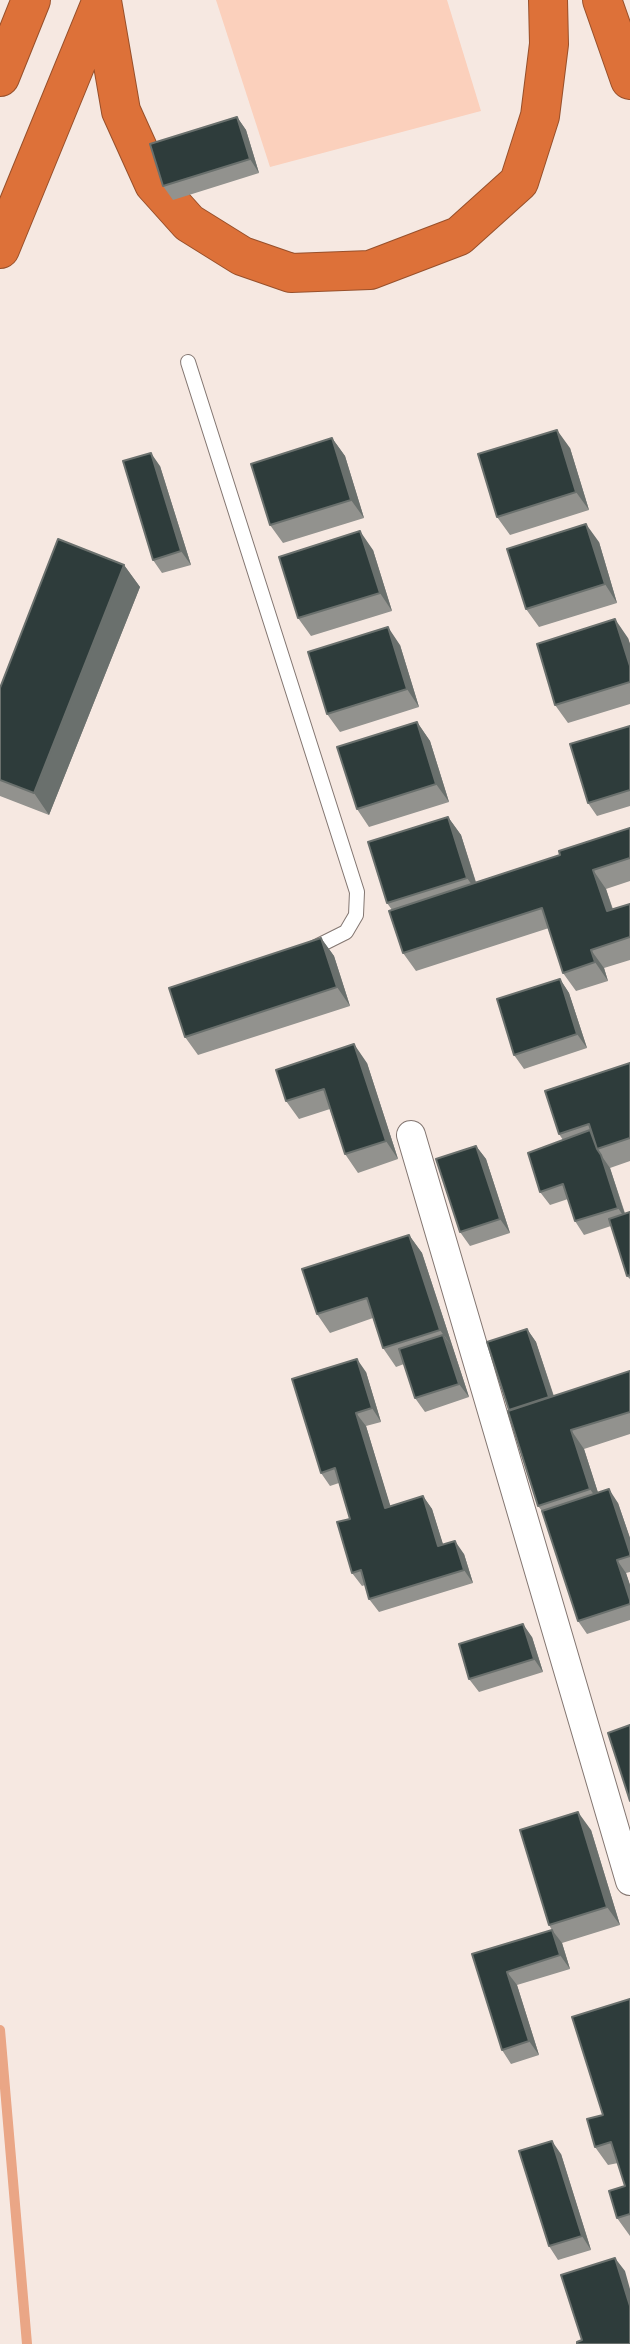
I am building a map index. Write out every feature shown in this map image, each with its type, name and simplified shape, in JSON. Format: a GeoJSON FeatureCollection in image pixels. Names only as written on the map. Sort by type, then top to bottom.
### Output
{"type":"FeatureCollection","features":[{"type":"Feature","properties":{"kind":"highway"},"geometry":{"type":"LineString","coordinates":[[0,77],[31,0]]}},
{"type":"Feature","properties":{"kind":"highway"},"geometry":{"type":"LineString","coordinates":[[102,1],[121,111],[154,184],[189,223],[242,256],[291,273],[370,270],[459,236],[519,182],[540,116],[549,44],[548,0]]}},
{"type":"Feature","properties":{"kind":"highway"},"geometry":{"type":"LineString","coordinates":[[602,0],[630,80]]}},
{"type":"Feature","properties":{"kind":"highway"},"geometry":{"type":"LineString","coordinates":[[0,249],[102,1]]}},
{"type":"Feature","properties":{"kind":"street"},"geometry":{"type":"LineString","coordinates":[[411,1135],[630,1881]]}},
{"type":"Feature","properties":{"kind":"lane"},"geometry":{"type":"LineString","coordinates":[[188,362],[357,892],[356,915],[346,932],[295,956]]}},
{"type":"Feature","properties":{"kind":"shaded area"},"geometry":{"type":"Polygon","coordinates":[[[216,0],[447,0],[481,111],[270,167],[216,0]]]}},
{"type":"Feature","properties":{"kind":"building"},"geometry":{"type":"Polygon","coordinates":[[[237,117],[250,159],[163,186],[150,144],[237,117]]]}},
{"type":"Feature","properties":{"kind":"building"},"geometry":{"type":"Polygon","coordinates":[[[557,430],[576,492],[497,517],[478,454],[557,430]]]}},
{"type":"Feature","properties":{"kind":"building"},"geometry":{"type":"Polygon","coordinates":[[[332,438],[351,500],[270,525],[251,464],[332,438]]]}},
{"type":"Feature","properties":{"kind":"building"},"geometry":{"type":"Polygon","coordinates":[[[151,453],[181,551],[153,560],[123,461],[151,453]]]}},
{"type":"Feature","properties":{"kind":"building"},"geometry":{"type":"Polygon","coordinates":[[[586,524],[605,584],[526,609],[507,549],[586,524]]]}},
{"type":"Feature","properties":{"kind":"building"},"geometry":{"type":"Polygon","coordinates":[[[360,531],[380,593],[298,618],[279,557],[360,531]]]}},
{"type":"Feature","properties":{"kind":"building"},"geometry":{"type":"Polygon","coordinates":[[[58,539],[124,565],[34,793],[0,780],[0,688],[58,539]]]}},
{"type":"Feature","properties":{"kind":"building"},"geometry":{"type":"Polygon","coordinates":[[[615,619],[630,666],[630,682],[555,705],[537,644],[615,619]]]}},
{"type":"Feature","properties":{"kind":"building"},"geometry":{"type":"Polygon","coordinates":[[[388,627],[407,689],[327,714],[308,652],[388,627]]]}},
{"type":"Feature","properties":{"kind":"building"},"geometry":{"type":"Polygon","coordinates":[[[417,722],[436,784],[357,809],[337,747],[417,722]]]}},
{"type":"Feature","properties":{"kind":"building"},"geometry":{"type":"Polygon","coordinates":[[[630,726],[630,790],[588,803],[570,744],[630,726]]]}},
{"type":"Feature","properties":{"kind":"building"},"geometry":{"type":"Polygon","coordinates":[[[448,817],[467,878],[387,903],[368,842],[448,817]]]}},
{"type":"Feature","properties":{"kind":"building"},"geometry":{"type":"Polygon","coordinates":[[[630,828],[630,858],[593,870],[607,911],[630,904],[630,937],[591,950],[595,962],[563,973],[542,908],[403,953],[389,911],[560,855],[559,851],[630,828]]]}},
{"type":"Feature","properties":{"kind":"building"},"geometry":{"type":"Polygon","coordinates":[[[321,938],[337,987],[185,1037],[169,988],[321,938]]]}},
{"type":"Feature","properties":{"kind":"building"},"geometry":{"type":"Polygon","coordinates":[[[560,979],[577,1034],[514,1055],[497,999],[560,979]]]}},
{"type":"Feature","properties":{"kind":"building"},"geometry":{"type":"Polygon","coordinates":[[[354,1044],[386,1141],[345,1154],[324,1089],[286,1101],[276,1070],[354,1044]]]}},
{"type":"Feature","properties":{"kind":"building"},"geometry":{"type":"Polygon","coordinates":[[[630,1063],[630,1138],[597,1149],[589,1124],[559,1134],[545,1091],[630,1063]]]}},
{"type":"Feature","properties":{"kind":"building"},"geometry":{"type":"Polygon","coordinates":[[[590,1130],[618,1208],[575,1221],[563,1184],[540,1192],[528,1153],[590,1130]]]}},
{"type":"Feature","properties":{"kind":"building"},"geometry":{"type":"Polygon","coordinates":[[[476,1146],[500,1219],[460,1232],[436,1159],[476,1146]]]}},
{"type":"Feature","properties":{"kind":"building"},"geometry":{"type":"Polygon","coordinates":[[[630,1212],[630,1275],[627,1276],[609,1219],[630,1212]]]}},
{"type":"Feature","properties":{"kind":"building"},"geometry":{"type":"Polygon","coordinates":[[[409,1235],[440,1330],[383,1348],[367,1298],[317,1314],[302,1269],[409,1235]]]}},
{"type":"Feature","properties":{"kind":"building"},"geometry":{"type":"Polygon","coordinates":[[[527,1329],[549,1397],[509,1410],[487,1342],[527,1329]]]}},
{"type":"Feature","properties":{"kind":"building"},"geometry":{"type":"Polygon","coordinates":[[[443,1335],[459,1384],[415,1398],[399,1349],[443,1335]]]}},
{"type":"Feature","properties":{"kind":"building"},"geometry":{"type":"Polygon","coordinates":[[[357,1359],[372,1408],[356,1413],[385,1508],[423,1496],[438,1546],[455,1541],[464,1570],[369,1599],[361,1570],[352,1573],[337,1522],[350,1519],[335,1468],[321,1473],[292,1379],[357,1359]]]}},
{"type":"Feature","properties":{"kind":"building"},"geometry":{"type":"Polygon","coordinates":[[[630,1371],[630,1412],[571,1430],[590,1489],[538,1506],[508,1411],[630,1371]]]}},
{"type":"Feature","properties":{"kind":"building"},"geometry":{"type":"Polygon","coordinates":[[[609,1489],[630,1553],[630,1556],[617,1560],[630,1604],[578,1621],[542,1511],[609,1489]]]}},
{"type":"Feature","properties":{"kind":"building"},"geometry":{"type":"Polygon","coordinates":[[[523,1624],[534,1659],[469,1679],[459,1644],[523,1624]]]}},
{"type":"Feature","properties":{"kind":"building"},"geometry":{"type":"Polygon","coordinates":[[[630,1725],[630,1801],[608,1733],[630,1725]]]}},
{"type":"Feature","properties":{"kind":"building"},"geometry":{"type":"Polygon","coordinates":[[[578,1812],[607,1907],[549,1925],[520,1830],[578,1812]]]}},
{"type":"Feature","properties":{"kind":"building"},"geometry":{"type":"Polygon","coordinates":[[[552,1930],[560,1955],[507,1972],[529,2041],[502,2050],[472,1954],[552,1930]]]}},
{"type":"Feature","properties":{"kind":"building"},"geometry":{"type":"Polygon","coordinates":[[[630,1999],[630,2214],[617,2218],[609,2191],[625,2186],[611,2142],[595,2147],[587,2119],[603,2115],[572,2017],[630,1999]]]}},
{"type":"Feature","properties":{"kind":"building"},"geometry":{"type":"Polygon","coordinates":[[[552,2141],[582,2236],[549,2246],[519,2151],[552,2141]]]}},
{"type":"Feature","properties":{"kind":"building"},"geometry":{"type":"Polygon","coordinates":[[[615,2258],[630,2306],[630,2344],[577,2344],[582,2340],[561,2275],[615,2258]]]}},
{"type":"Feature","properties":{"kind":"waterway"},"geometry":{"type":"LineString","coordinates":[[0,2030],[27,2344]]}}]}
